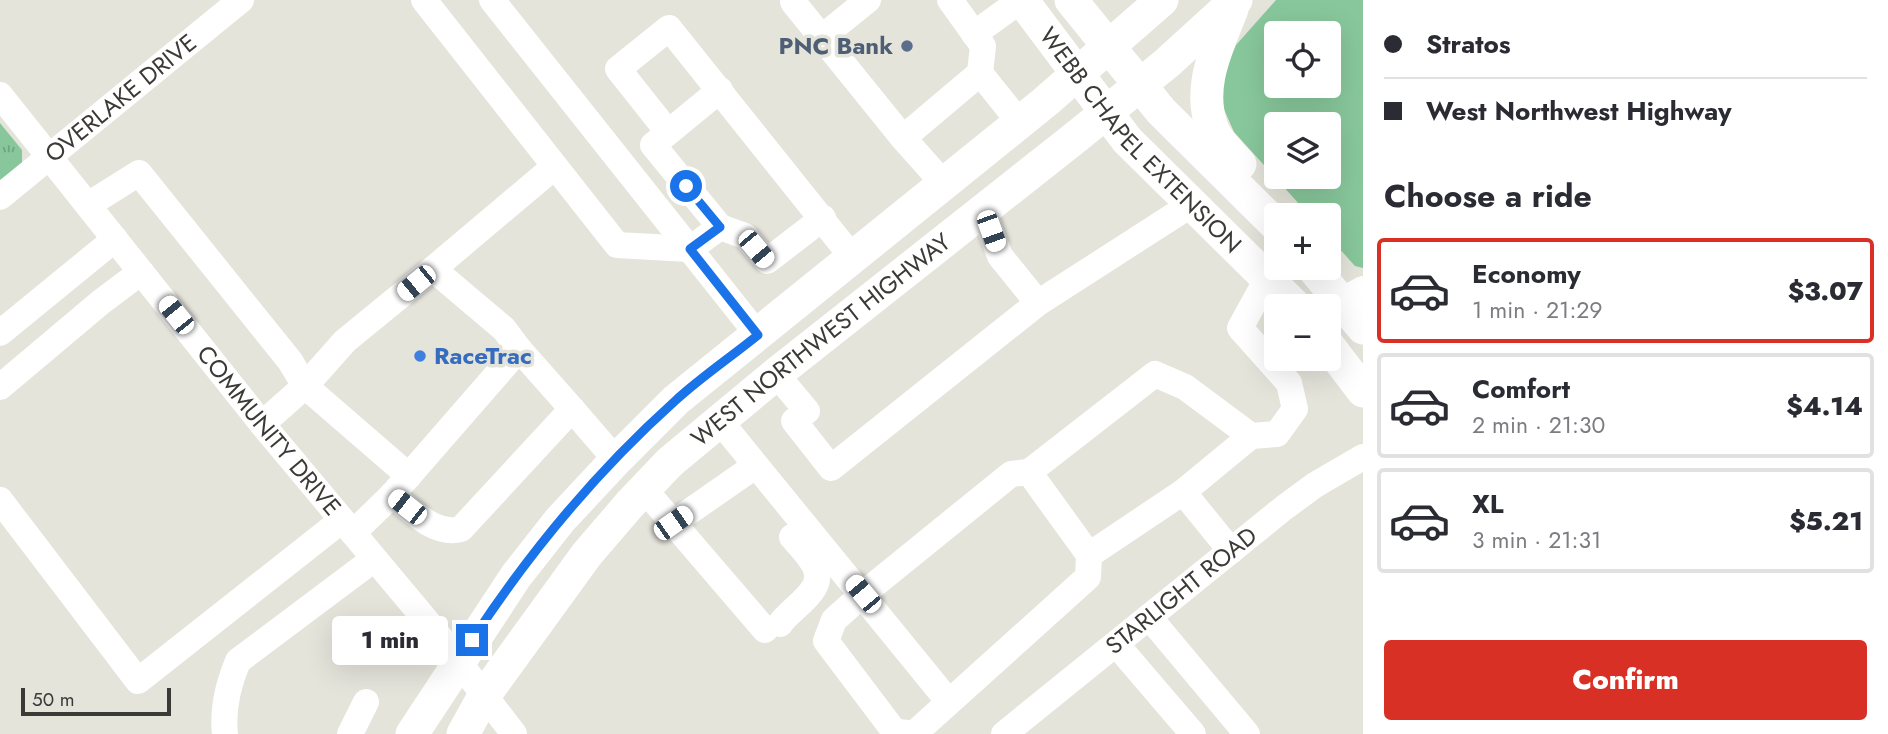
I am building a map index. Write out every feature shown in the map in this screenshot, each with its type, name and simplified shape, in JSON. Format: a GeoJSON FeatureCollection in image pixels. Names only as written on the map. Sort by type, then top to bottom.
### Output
{"type":"FeatureCollection","features":[{"type":"Feature","properties":{"kind":"main road","name":"WEBB CHAPEL EXTENSION"},"geometry":{"type":"LineString","coordinates":[[1021,0],[1079,73],[1127,140],[1264,276]]}},
{"type":"Feature","properties":{"kind":"main road","name":"WEBB CHAPEL EXTENSION"},"geometry":{"type":"LineString","coordinates":[[1071,0],[1161,111],[1264,213]]}},
{"type":"Feature","properties":{"kind":"main road","name":"WEST NORTHWEST HIGHWAY"},"geometry":{"type":"LineString","coordinates":[[412,734],[516,576],[560,520],[615,460],[676,400],[1020,123],[1162,0]]}},
{"type":"Feature","properties":{"kind":"main road","name":"WEST NORTHWEST HIGHWAY"},"geometry":{"type":"LineString","coordinates":[[463,734],[484,696],[587,554],[670,462],[776,374],[1140,85],[1236,0]]}},
{"type":"Feature","properties":{"kind":"main road"},"geometry":{"type":"LineString","coordinates":[[1236,0],[1207,76],[1206,104],[1213,132],[1241,166],[1264,209]]}},
{"type":"Feature","properties":{"kind":"main road"},"geometry":{"type":"LineString","coordinates":[[776,374],[774,358],[781,343],[845,289],[853,258]]}},
{"type":"Feature","properties":{"kind":"main road","name":"WEBB CHAPEL EXTENSION"},"geometry":{"type":"LineString","coordinates":[[1268,280],[1283,294]]}},
{"type":"Feature","properties":{"kind":"main road"},"geometry":{"type":"LineString","coordinates":[[1325,280],[1344,299],[1363,328]]}},
{"type":"Feature","properties":{"kind":"main road"},"geometry":{"type":"LineString","coordinates":[[1341,362],[1363,391]]}},
{"type":"Feature","properties":{"kind":"street","name":"OVERLAKE DRIVE"},"geometry":{"type":"LineString","coordinates":[[0,197],[242,0]]}},
{"type":"Feature","properties":{"kind":"street"},"geometry":{"type":"LineString","coordinates":[[424,0],[617,245],[690,249],[720,227]]}},
{"type":"Feature","properties":{"kind":"street"},"geometry":{"type":"LineString","coordinates":[[492,0],[758,335]]}},
{"type":"Feature","properties":{"kind":"street"},"geometry":{"type":"LineString","coordinates":[[795,0],[793,2],[821,38],[944,184]]}},
{"type":"Feature","properties":{"kind":"street"},"geometry":{"type":"LineString","coordinates":[[821,38],[868,0]]}},
{"type":"Feature","properties":{"kind":"street"},"geometry":{"type":"LineString","coordinates":[[950,0],[983,46],[981,73],[1020,123]]}},
{"type":"Feature","properties":{"kind":"street"},"geometry":{"type":"LineString","coordinates":[[974,34],[1021,0]]}},
{"type":"Feature","properties":{"kind":"street"},"geometry":{"type":"LineString","coordinates":[[668,132],[618,69],[669,28],[853,258]]}},
{"type":"Feature","properties":{"kind":"street"},"geometry":{"type":"LineString","coordinates":[[903,138],[981,73]]}},
{"type":"Feature","properties":{"kind":"street"},"geometry":{"type":"LineString","coordinates":[[720,90],[653,145],[720,227],[745,236],[767,261],[823,218]]}},
{"type":"Feature","properties":{"kind":"street","name":"COMMUNITY DRIVE"},"geometry":{"type":"LineString","coordinates":[[0,95],[514,734]]}},
{"type":"Feature","properties":{"kind":"street"},"geometry":{"type":"LineString","coordinates":[[262,424],[305,386],[345,341],[554,167]]}},
{"type":"Feature","properties":{"kind":"street"},"geometry":{"type":"LineString","coordinates":[[88,205],[139,173],[290,361],[305,386],[401,485],[437,529],[449,532],[461,529],[572,409]]}},
{"type":"Feature","properties":{"kind":"street"},"geometry":{"type":"LineString","coordinates":[[776,374],[807,411],[794,421],[831,468],[1038,303],[1192,204]]}},
{"type":"Feature","properties":{"kind":"street"},"geometry":{"type":"LineString","coordinates":[[983,210],[1000,256],[1038,303]]}},
{"type":"Feature","properties":{"kind":"street"},"geometry":{"type":"LineString","coordinates":[[0,333],[115,239]]}},
{"type":"Feature","properties":{"kind":"street"},"geometry":{"type":"LineString","coordinates":[[433,269],[504,329],[615,460]]}},
{"type":"Feature","properties":{"kind":"street"},"geometry":{"type":"LineString","coordinates":[[0,387],[141,272]]}},
{"type":"Feature","properties":{"kind":"street"},"geometry":{"type":"LineString","coordinates":[[1089,555],[1183,492],[1251,436],[1277,435],[1295,409],[1289,383],[1240,328],[1266,280]]}},
{"type":"Feature","properties":{"kind":"street"},"geometry":{"type":"LineString","coordinates":[[0,500],[138,681],[401,485],[519,349]]}},
{"type":"Feature","properties":{"kind":"street"},"geometry":{"type":"LineString","coordinates":[[1030,472],[1089,555],[1088,577],[915,734],[894,731],[826,641],[834,620],[863,594],[1011,474],[1030,472],[1155,374],[1185,387],[1251,436]]}},
{"type":"Feature","properties":{"kind":"street"},"geometry":{"type":"LineString","coordinates":[[644,489],[773,627],[811,593],[817,570],[748,470],[719,420]]}},
{"type":"Feature","properties":{"kind":"street","name":"STARLIGHT ROAD"},"geometry":{"type":"LineString","coordinates":[[1004,734],[1315,485],[1363,457]]}},
{"type":"Feature","properties":{"kind":"street"},"geometry":{"type":"LineString","coordinates":[[673,523],[748,470]]}},
{"type":"Feature","properties":{"kind":"street"},"geometry":{"type":"LineString","coordinates":[[748,470],[863,594],[949,702]]}},
{"type":"Feature","properties":{"kind":"street"},"geometry":{"type":"LineString","coordinates":[[1183,492],[1231,551]]}},
{"type":"Feature","properties":{"kind":"street"},"geometry":{"type":"LineString","coordinates":[[225,734],[223,722],[228,684],[238,662],[374,559]]}},
{"type":"Feature","properties":{"kind":"street"},"geometry":{"type":"LineString","coordinates":[[1150,617],[1247,734]]}},
{"type":"Feature","properties":{"kind":"street"},"geometry":{"type":"LineString","coordinates":[[1116,644],[1193,734]]}},
{"type":"Feature","properties":{"kind":"street"},"geometry":{"type":"LineString","coordinates":[[350,734],[366,702]]}},
{"type":"Feature","properties":{"kind":"green space"},"geometry":{"type":"Polygon","coordinates":[[[1276,0],[1363,0],[1363,268],[1355,266],[1341,250],[1341,203],[1298,203],[1286,189],[1341,189],[1341,112],[1264,112],[1264,165],[1234,132],[1223,107],[1223,74],[1236,45],[1276,0]]]}},
{"type":"Feature","properties":{"kind":"green space"},"geometry":{"type":"Polygon","coordinates":[[[0,123],[22,150],[22,163],[0,180],[0,123]]]}},
{"type":"Feature","properties":{"kind":"place","name":"PNC Bank"},"geometry":{"type":"Point","coordinates":[907,46]}},
{"type":"Feature","properties":{"kind":"place","name":"RaceTrac"},"geometry":{"type":"Point","coordinates":[420,356]}},
{"type":"Feature","properties":{"kind":"route"},"geometry":{"type":"LineString","coordinates":[[472,640],[516,576],[560,520],[615,460],[676,400],[758,335],[690,249],[720,227],[686,186]]}}]}
